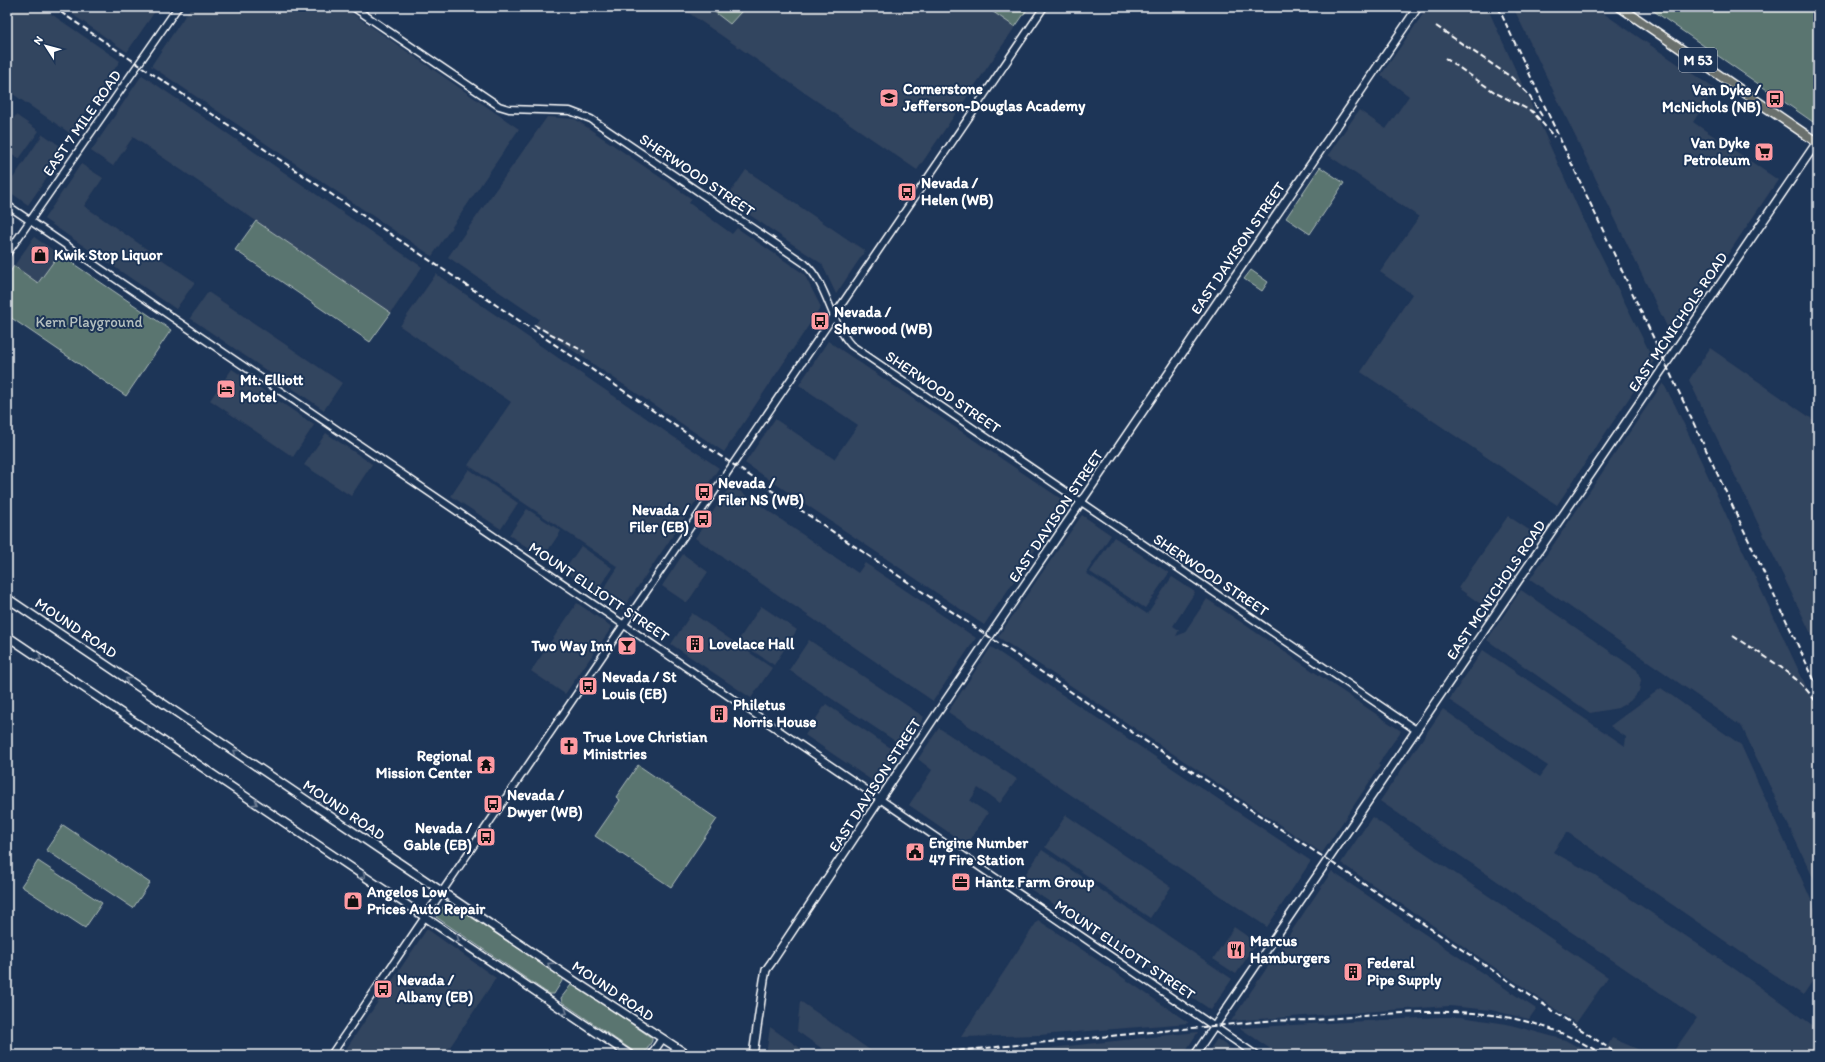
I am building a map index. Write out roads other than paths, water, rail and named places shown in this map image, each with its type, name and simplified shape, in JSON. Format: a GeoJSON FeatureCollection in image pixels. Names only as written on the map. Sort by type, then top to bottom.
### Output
{"type":"FeatureCollection","features":[{"type":"Feature","properties":{"kind":"main road","name":"EAST DAVISON STREET"},"geometry":{"type":"LineString","coordinates":[[753,1055],[766,970],[1081,502],[1418,7]]}},
{"type":"Feature","properties":{"kind":"main road","name":"M 53"},"geometry":{"type":"LineString","coordinates":[[1620,7],[1818,141]]}},
{"type":"Feature","properties":{"kind":"main road","name":"EAST MCNICHOLS ROAD"},"geometry":{"type":"LineString","coordinates":[[1195,1055],[1818,141]]}},
{"type":"Feature","properties":{"kind":"main road","name":"MOUND ROAD"},"geometry":{"type":"LineString","coordinates":[[7,598],[442,892],[688,1055]]}},
{"type":"Feature","properties":{"kind":"main road"},"geometry":{"type":"LineString","coordinates":[[7,636],[630,1055]]}},
{"type":"Feature","properties":{"kind":"main road"},"geometry":{"type":"LineString","coordinates":[[651,1055],[662,1039]]}},
{"type":"Feature","properties":{"kind":"street","name":"EAST 7 MILE ROAD"},"geometry":{"type":"LineString","coordinates":[[7,254],[178,7]]}},
{"type":"Feature","properties":{"kind":"street","name":"SHERWOOD STREET"},"geometry":{"type":"LineString","coordinates":[[353,7],[499,106],[509,109],[570,111],[590,119],[804,263],[814,275],[844,336],[851,345],[1416,730]]}},
{"type":"Feature","properties":{"kind":"street"},"geometry":{"type":"LineString","coordinates":[[331,1055],[1044,7]]}},
{"type":"Feature","properties":{"kind":"street","name":"MOUNT ELLIOTT STREET"},"geometry":{"type":"LineString","coordinates":[[7,205],[1256,1055]]}},
{"type":"Feature","properties":{"kind":"railway"},"geometry":{"type":"LineString","coordinates":[[53,7],[1098,710],[1328,860],[1619,1055]]}},
{"type":"Feature","properties":{"kind":"railway"},"geometry":{"type":"LineString","coordinates":[[1498,7],[1818,688]]}},
{"type":"Feature","properties":{"kind":"railway"},"geometry":{"type":"LineString","coordinates":[[1436,26],[1511,77],[1528,94],[1542,116]]}},
{"type":"Feature","properties":{"kind":"railway"},"geometry":{"type":"LineString","coordinates":[[1445,58],[1496,93],[1533,112],[1554,137]]}},
{"type":"Feature","properties":{"kind":"railway"},"geometry":{"type":"LineString","coordinates":[[534,325],[585,352]]}},
{"type":"Feature","properties":{"kind":"railway"},"geometry":{"type":"LineString","coordinates":[[1733,636],[1780,666],[1801,684],[1818,705]]}},
{"type":"Feature","properties":{"kind":"railway"},"geometry":{"type":"LineString","coordinates":[[914,1055],[1265,1021],[1318,1020],[1398,1013],[1433,1012],[1502,1016],[1536,1024],[1570,1037],[1603,1055]]}},
{"type":"Feature","properties":{"kind":"place","name":"Cornerstone Jefferson-Douglas Academy"},"geometry":{"type":"Point","coordinates":[889,98]}},
{"type":"Feature","properties":{"kind":"place","name":"Van Dyke / McNichols (NB)"},"geometry":{"type":"Point","coordinates":[1775,99]}},
{"type":"Feature","properties":{"kind":"place","name":"Van Dyke Petroleum"},"geometry":{"type":"Point","coordinates":[1764,152]}},
{"type":"Feature","properties":{"kind":"place","name":"Nevada / Helen (WB)"},"geometry":{"type":"Point","coordinates":[907,192]}},
{"type":"Feature","properties":{"kind":"place","name":"Kwik Stop Liquor"},"geometry":{"type":"Point","coordinates":[40,255]}},
{"type":"Feature","properties":{"kind":"place","name":"Nevada / Sherwood (WB)"},"geometry":{"type":"Point","coordinates":[820,321]}},
{"type":"Feature","properties":{"kind":"place","name":"Mt. Elliott Motel"},"geometry":{"type":"Point","coordinates":[226,389]}},
{"type":"Feature","properties":{"kind":"place","name":"Nevada / Filer NS (WB)"},"geometry":{"type":"Point","coordinates":[704,492]}},
{"type":"Feature","properties":{"kind":"place","name":"Nevada / Filer (EB)"},"geometry":{"type":"Point","coordinates":[703,519]}},
{"type":"Feature","properties":{"kind":"place","name":"Lovelace Hall"},"geometry":{"type":"Point","coordinates":[695,644]}},
{"type":"Feature","properties":{"kind":"place","name":"Two Way Inn"},"geometry":{"type":"Point","coordinates":[627,646]}},
{"type":"Feature","properties":{"kind":"place","name":"Nevada / St Louis (EB)"},"geometry":{"type":"Point","coordinates":[588,686]}},
{"type":"Feature","properties":{"kind":"place","name":"Philetus Norris House"},"geometry":{"type":"Point","coordinates":[719,714]}},
{"type":"Feature","properties":{"kind":"place","name":"True Love Christian Ministries"},"geometry":{"type":"Point","coordinates":[569,746]}},
{"type":"Feature","properties":{"kind":"place","name":"Regional Mission Center"},"geometry":{"type":"Point","coordinates":[486,765]}},
{"type":"Feature","properties":{"kind":"place","name":"Nevada / Dwyer (WB)"},"geometry":{"type":"Point","coordinates":[493,804]}},
{"type":"Feature","properties":{"kind":"place","name":"Nevada / Gable (EB)"},"geometry":{"type":"Point","coordinates":[486,837]}},
{"type":"Feature","properties":{"kind":"place","name":"Engine Number 47 Fire Station"},"geometry":{"type":"Point","coordinates":[915,852]}},
{"type":"Feature","properties":{"kind":"place","name":"Hantz Farm Group"},"geometry":{"type":"Point","coordinates":[961,882]}},
{"type":"Feature","properties":{"kind":"place","name":"Angelos Low Prices Auto Repair"},"geometry":{"type":"Point","coordinates":[353,901]}},
{"type":"Feature","properties":{"kind":"place","name":"Marcus Hamburgers"},"geometry":{"type":"Point","coordinates":[1236,950]}},
{"type":"Feature","properties":{"kind":"place","name":"Federal Pipe Supply"},"geometry":{"type":"Point","coordinates":[1353,972]}},
{"type":"Feature","properties":{"kind":"place","name":"Nevada / Albany (EB)"},"geometry":{"type":"Point","coordinates":[383,989]}},
{"type":"Feature","properties":{"kind":"park label","name":"Kern Playground"},"geometry":{"type":"Point","coordinates":[89,322]}}]}
